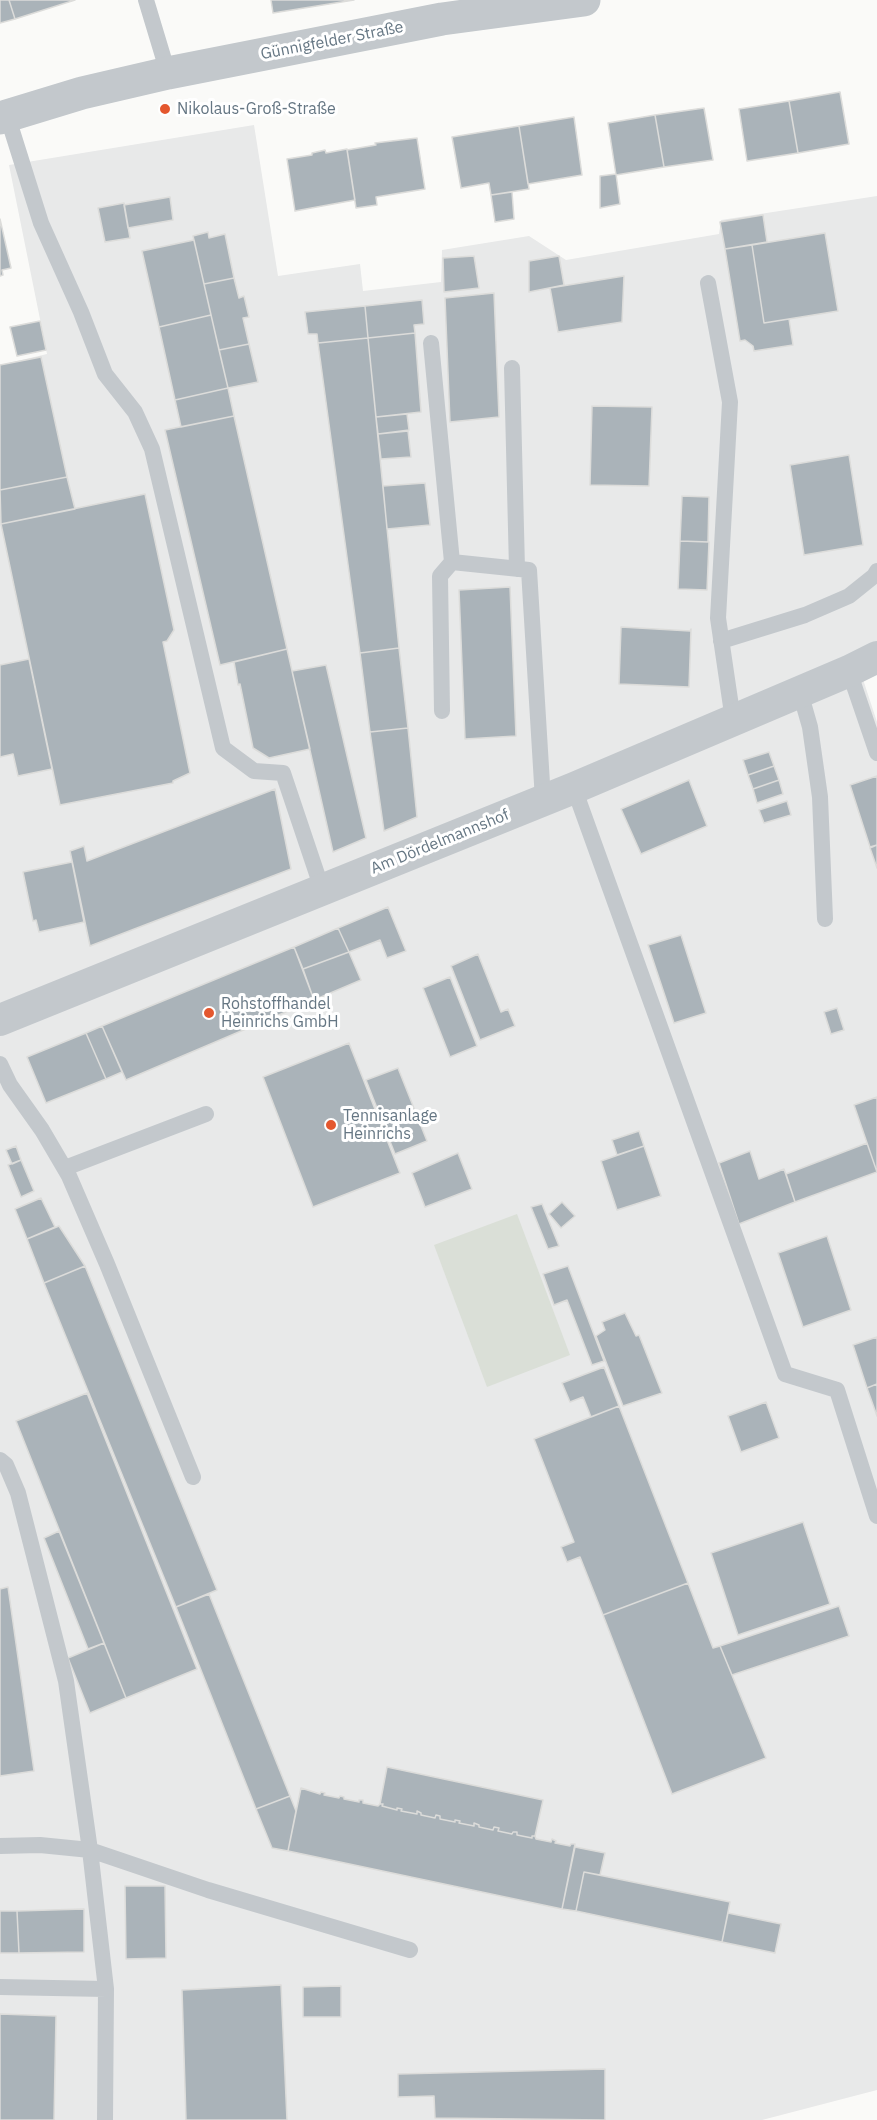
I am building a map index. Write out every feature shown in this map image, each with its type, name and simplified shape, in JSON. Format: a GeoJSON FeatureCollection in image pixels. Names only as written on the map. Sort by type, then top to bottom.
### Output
{"type":"FeatureCollection","features":[{"type":"Feature","properties":{"kind":"street","name":"Günnigfelder Straße"},"geometry":{"type":"LineString","coordinates":[[4,116],[82,93],[168,73],[442,19],[584,0]]}},
{"type":"Feature","properties":{"kind":"street","name":"Am Dördelmannshof"},"geometry":{"type":"LineString","coordinates":[[0,1020],[574,788],[877,657]]}},
{"type":"Feature","properties":{"kind":"lane"},"geometry":{"type":"LineString","coordinates":[[146,0],[168,73]]}},
{"type":"Feature","properties":{"kind":"lane"},"geometry":{"type":"LineString","coordinates":[[4,116],[41,224],[81,312],[105,374],[135,412],[152,449],[223,748],[254,771],[283,773],[322,889]]}},
{"type":"Feature","properties":{"kind":"lane"},"geometry":{"type":"LineString","coordinates":[[708,283],[730,402],[718,618],[734,720]]}},
{"type":"Feature","properties":{"kind":"lane"},"geometry":{"type":"LineString","coordinates":[[430,343],[452,562],[440,576],[442,711]]}},
{"type":"Feature","properties":{"kind":"lane"},"geometry":{"type":"LineString","coordinates":[[512,368],[517,569]]}},
{"type":"Feature","properties":{"kind":"lane"},"geometry":{"type":"LineString","coordinates":[[452,562],[529,570],[543,800]]}},
{"type":"Feature","properties":{"kind":"lane"},"geometry":{"type":"LineString","coordinates":[[722,641],[805,615],[849,596],[877,571]]}},
{"type":"Feature","properties":{"kind":"lane"},"geometry":{"type":"LineString","coordinates":[[849,671],[877,753]]}},
{"type":"Feature","properties":{"kind":"lane"},"geometry":{"type":"LineString","coordinates":[[800,692],[810,727],[820,796],[825,920]]}},
{"type":"Feature","properties":{"kind":"lane"},"geometry":{"type":"LineString","coordinates":[[574,788],[785,1374],[837,1390],[877,1516]]}},
{"type":"Feature","properties":{"kind":"lane"},"geometry":{"type":"LineString","coordinates":[[0,1064],[10,1085],[42,1130],[65,1168],[107,1264],[193,1477]]}},
{"type":"Feature","properties":{"kind":"lane"},"geometry":{"type":"LineString","coordinates":[[65,1168],[206,1114]]}},
{"type":"Feature","properties":{"kind":"lane"},"geometry":{"type":"LineString","coordinates":[[0,1460],[6,1464],[18,1492],[66,1681],[90,1850],[106,1989],[105,2120]]}},
{"type":"Feature","properties":{"kind":"lane"},"geometry":{"type":"LineString","coordinates":[[0,1846],[40,1845],[90,1850],[228,1897],[410,1950]]}},
{"type":"Feature","properties":{"kind":"lane"},"geometry":{"type":"LineString","coordinates":[[0,1987],[106,1989]]}},
{"type":"Feature","properties":{"kind":"shaded area"},"geometry":{"type":"Polygon","coordinates":[[[254,125],[278,276],[360,264],[363,291],[441,282],[442,250],[529,236],[566,260],[719,234],[721,220],[877,196],[877,641],[856,658],[877,722],[877,2090],[762,2120],[0,2120],[0,365],[47,354],[9,165],[254,125]]]}},
{"type":"Feature","properties":{"kind":"shaded area"},"geometry":{"type":"Polygon","coordinates":[[[517,1214],[570,1355],[487,1387],[434,1245],[517,1214]]]}},
{"type":"Feature","properties":{"kind":"building"},"geometry":{"type":"Polygon","coordinates":[[[0,0],[9,0],[15,19],[0,23],[0,0]]]}},
{"type":"Feature","properties":{"kind":"building"},"geometry":{"type":"Polygon","coordinates":[[[9,0],[75,0],[15,19],[9,0]]]}},
{"type":"Feature","properties":{"kind":"building"},"geometry":{"type":"Polygon","coordinates":[[[271,0],[354,0],[273,13],[271,0]]]}},
{"type":"Feature","properties":{"kind":"building"},"geometry":{"type":"Polygon","coordinates":[[[840,92],[849,144],[798,153],[789,101],[840,92]]]}},
{"type":"Feature","properties":{"kind":"building"},"geometry":{"type":"Polygon","coordinates":[[[789,101],[798,153],[747,161],[739,109],[789,101]]]}},
{"type":"Feature","properties":{"kind":"building"},"geometry":{"type":"Polygon","coordinates":[[[704,108],[713,160],[664,167],[655,115],[704,108]]]}},
{"type":"Feature","properties":{"kind":"building"},"geometry":{"type":"Polygon","coordinates":[[[655,115],[664,167],[616,175],[608,123],[655,115]]]}},
{"type":"Feature","properties":{"kind":"building"},"geometry":{"type":"Polygon","coordinates":[[[574,117],[582,175],[528,184],[519,126],[574,117]]]}},
{"type":"Feature","properties":{"kind":"building"},"geometry":{"type":"Polygon","coordinates":[[[519,126],[529,189],[491,195],[489,183],[461,188],[452,137],[519,126]]]}},
{"type":"Feature","properties":{"kind":"building"},"geometry":{"type":"Polygon","coordinates":[[[417,138],[425,189],[376,197],[377,205],[356,208],[347,150],[376,145],[375,143],[417,138]]]}},
{"type":"Feature","properties":{"kind":"building"},"geometry":{"type":"Polygon","coordinates":[[[347,149],[355,200],[295,211],[287,159],[312,155],[312,153],[325,150],[326,153],[347,149]]]}},
{"type":"Feature","properties":{"kind":"building"},"geometry":{"type":"Polygon","coordinates":[[[616,174],[620,204],[600,208],[600,176],[616,174]]]}},
{"type":"Feature","properties":{"kind":"building"},"geometry":{"type":"Polygon","coordinates":[[[512,192],[514,219],[495,222],[491,195],[512,192]]]}},
{"type":"Feature","properties":{"kind":"building"},"geometry":{"type":"Polygon","coordinates":[[[170,197],[173,220],[128,228],[124,205],[170,197]]]}},
{"type":"Feature","properties":{"kind":"building"},"geometry":{"type":"Polygon","coordinates":[[[124,203],[130,238],[105,242],[98,208],[124,203]]]}},
{"type":"Feature","properties":{"kind":"building"},"geometry":{"type":"Polygon","coordinates":[[[763,215],[767,242],[725,249],[720,222],[763,215]]]}},
{"type":"Feature","properties":{"kind":"building"},"geometry":{"type":"Polygon","coordinates":[[[0,219],[11,268],[2,270],[3,275],[0,276],[0,219]]]}},
{"type":"Feature","properties":{"kind":"building"},"geometry":{"type":"Polygon","coordinates":[[[208,232],[209,238],[225,234],[234,278],[204,284],[193,236],[208,232]]]}},
{"type":"Feature","properties":{"kind":"building"},"geometry":{"type":"Polygon","coordinates":[[[825,233],[838,311],[764,323],[752,245],[825,233]]]}},
{"type":"Feature","properties":{"kind":"building"},"geometry":{"type":"Polygon","coordinates":[[[194,240],[211,315],[159,327],[142,251],[194,240]]]}},
{"type":"Feature","properties":{"kind":"building"},"geometry":{"type":"Polygon","coordinates":[[[752,245],[764,323],[789,319],[793,345],[754,351],[753,346],[745,340],[740,341],[725,249],[752,245]]]}},
{"type":"Feature","properties":{"kind":"building"},"geometry":{"type":"Polygon","coordinates":[[[474,256],[479,288],[444,292],[443,258],[474,256]]]}},
{"type":"Feature","properties":{"kind":"building"},"geometry":{"type":"Polygon","coordinates":[[[559,256],[564,285],[529,292],[529,261],[559,256]]]}},
{"type":"Feature","properties":{"kind":"building"},"geometry":{"type":"Polygon","coordinates":[[[624,276],[622,322],[558,332],[550,288],[624,276]]]}},
{"type":"Feature","properties":{"kind":"building"},"geometry":{"type":"Polygon","coordinates":[[[234,278],[239,298],[244,296],[249,317],[243,318],[249,344],[219,350],[204,284],[234,278]]]}},
{"type":"Feature","properties":{"kind":"building"},"geometry":{"type":"Polygon","coordinates":[[[494,293],[499,417],[450,422],[445,298],[494,293]]]}},
{"type":"Feature","properties":{"kind":"building"},"geometry":{"type":"Polygon","coordinates":[[[422,300],[424,324],[414,325],[415,333],[368,338],[365,306],[422,300]]]}},
{"type":"Feature","properties":{"kind":"building"},"geometry":{"type":"Polygon","coordinates":[[[365,306],[368,338],[318,343],[317,334],[308,334],[305,312],[365,306]]]}},
{"type":"Feature","properties":{"kind":"building"},"geometry":{"type":"Polygon","coordinates":[[[211,315],[228,388],[175,400],[159,327],[211,315]]]}},
{"type":"Feature","properties":{"kind":"building"},"geometry":{"type":"Polygon","coordinates":[[[40,321],[46,350],[17,356],[10,327],[40,321]]]}},
{"type":"Feature","properties":{"kind":"building"},"geometry":{"type":"Polygon","coordinates":[[[415,333],[421,412],[376,417],[368,338],[415,333]]]}},
{"type":"Feature","properties":{"kind":"building"},"geometry":{"type":"Polygon","coordinates":[[[368,338],[399,648],[360,653],[318,343],[368,338]]]}},
{"type":"Feature","properties":{"kind":"building"},"geometry":{"type":"Polygon","coordinates":[[[249,344],[258,382],[228,388],[219,350],[249,344]]]}},
{"type":"Feature","properties":{"kind":"building"},"geometry":{"type":"Polygon","coordinates":[[[41,357],[67,477],[0,490],[0,365],[41,357]]]}},
{"type":"Feature","properties":{"kind":"building"},"geometry":{"type":"Polygon","coordinates":[[[228,388],[234,416],[181,427],[175,400],[228,388]]]}},
{"type":"Feature","properties":{"kind":"building"},"geometry":{"type":"Polygon","coordinates":[[[592,406],[652,407],[649,486],[590,485],[592,406]]]}},
{"type":"Feature","properties":{"kind":"building"},"geometry":{"type":"Polygon","coordinates":[[[407,414],[409,430],[378,434],[376,417],[407,414]]]}},
{"type":"Feature","properties":{"kind":"building"},"geometry":{"type":"Polygon","coordinates":[[[234,416],[287,649],[220,665],[165,430],[234,416]]]}},
{"type":"Feature","properties":{"kind":"building"},"geometry":{"type":"Polygon","coordinates":[[[408,431],[411,457],[381,459],[378,434],[408,431]]]}},
{"type":"Feature","properties":{"kind":"building"},"geometry":{"type":"Polygon","coordinates":[[[849,455],[863,545],[804,555],[790,465],[849,455]]]}},
{"type":"Feature","properties":{"kind":"building"},"geometry":{"type":"Polygon","coordinates":[[[67,477],[75,509],[1,524],[0,490],[67,477]]]}},
{"type":"Feature","properties":{"kind":"building"},"geometry":{"type":"Polygon","coordinates":[[[425,483],[430,525],[387,529],[383,486],[425,483]]]}},
{"type":"Feature","properties":{"kind":"building"},"geometry":{"type":"Polygon","coordinates":[[[145,494],[174,630],[167,641],[163,642],[190,773],[173,783],[60,805],[1,524],[145,494]]]}},
{"type":"Feature","properties":{"kind":"building"},"geometry":{"type":"Polygon","coordinates":[[[682,496],[709,497],[708,542],[680,541],[682,496]]]}},
{"type":"Feature","properties":{"kind":"building"},"geometry":{"type":"Polygon","coordinates":[[[680,541],[709,542],[707,590],[678,589],[680,541]]]}},
{"type":"Feature","properties":{"kind":"building"},"geometry":{"type":"Polygon","coordinates":[[[510,587],[516,736],[465,739],[459,590],[510,587]]]}},
{"type":"Feature","properties":{"kind":"building"},"geometry":{"type":"Polygon","coordinates":[[[621,627],[690,631],[691,629],[689,687],[619,684],[621,627]]]}},
{"type":"Feature","properties":{"kind":"building"},"geometry":{"type":"Polygon","coordinates":[[[399,648],[408,728],[370,732],[360,653],[399,648]]]}},
{"type":"Feature","properties":{"kind":"building"},"geometry":{"type":"Polygon","coordinates":[[[287,649],[310,749],[269,758],[253,748],[234,662],[287,649]]]}},
{"type":"Feature","properties":{"kind":"building"},"geometry":{"type":"Polygon","coordinates":[[[29,659],[52,769],[18,776],[13,754],[0,757],[0,665],[29,659]]]}},
{"type":"Feature","properties":{"kind":"building"},"geometry":{"type":"Polygon","coordinates":[[[326,665],[366,838],[333,852],[292,671],[326,665]]]}},
{"type":"Feature","properties":{"kind":"building"},"geometry":{"type":"Polygon","coordinates":[[[408,728],[417,817],[384,831],[370,732],[408,728]]]}},
{"type":"Feature","properties":{"kind":"building"},"geometry":{"type":"Polygon","coordinates":[[[769,752],[774,766],[748,775],[743,760],[769,752]]]}},
{"type":"Feature","properties":{"kind":"building"},"geometry":{"type":"Polygon","coordinates":[[[774,766],[779,780],[753,789],[748,775],[774,766]]]}},
{"type":"Feature","properties":{"kind":"building"},"geometry":{"type":"Polygon","coordinates":[[[877,776],[877,845],[870,847],[850,785],[877,776]]]}},
{"type":"Feature","properties":{"kind":"building"},"geometry":{"type":"Polygon","coordinates":[[[689,780],[707,826],[641,854],[621,809],[689,780]]]}},
{"type":"Feature","properties":{"kind":"building"},"geometry":{"type":"Polygon","coordinates":[[[779,780],[783,794],[757,803],[753,789],[779,780]]]}},
{"type":"Feature","properties":{"kind":"building"},"geometry":{"type":"Polygon","coordinates":[[[275,789],[291,869],[90,946],[70,851],[84,846],[87,861],[275,789]]]}},
{"type":"Feature","properties":{"kind":"building"},"geometry":{"type":"Polygon","coordinates":[[[787,801],[791,815],[764,823],[759,810],[787,801]]]}},
{"type":"Feature","properties":{"kind":"building"},"geometry":{"type":"Polygon","coordinates":[[[877,845],[877,868],[870,848],[877,845]]]}},
{"type":"Feature","properties":{"kind":"building"},"geometry":{"type":"Polygon","coordinates":[[[72,862],[84,922],[39,932],[36,920],[33,921],[23,872],[72,862]]]}},
{"type":"Feature","properties":{"kind":"building"},"geometry":{"type":"Polygon","coordinates":[[[388,907],[406,951],[387,958],[380,940],[349,952],[338,928],[388,907]]]}},
{"type":"Feature","properties":{"kind":"building"},"geometry":{"type":"Polygon","coordinates":[[[338,928],[349,952],[303,969],[294,947],[338,928]]]}},
{"type":"Feature","properties":{"kind":"building"},"geometry":{"type":"Polygon","coordinates":[[[681,935],[706,1013],[674,1023],[648,945],[681,935]]]}},
{"type":"Feature","properties":{"kind":"building","name":"Rohstoffhandel Heinrichs GmbH"},"geometry":{"type":"Polygon","coordinates":[[[294,947],[314,1000],[126,1080],[102,1026],[294,947]]]}},
{"type":"Feature","properties":{"kind":"building"},"geometry":{"type":"Polygon","coordinates":[[[349,952],[361,980],[314,1000],[303,969],[349,952]]]}},
{"type":"Feature","properties":{"kind":"building"},"geometry":{"type":"Polygon","coordinates":[[[478,954],[501,1012],[508,1009],[515,1026],[480,1040],[451,966],[478,954]]]}},
{"type":"Feature","properties":{"kind":"building"},"geometry":{"type":"Polygon","coordinates":[[[450,977],[477,1046],[450,1057],[423,988],[450,977]]]}},
{"type":"Feature","properties":{"kind":"building"},"geometry":{"type":"Polygon","coordinates":[[[837,1008],[844,1030],[831,1034],[824,1012],[837,1008]]]}},
{"type":"Feature","properties":{"kind":"building"},"geometry":{"type":"Polygon","coordinates":[[[102,1026],[122,1072],[106,1079],[86,1033],[102,1026]]]}},
{"type":"Feature","properties":{"kind":"building"},"geometry":{"type":"Polygon","coordinates":[[[86,1033],[106,1079],[46,1103],[27,1057],[86,1033]]]}},
{"type":"Feature","properties":{"kind":"building","name":"Tennisanlage Heinrichs"},"geometry":{"type":"Polygon","coordinates":[[[349,1043],[400,1173],[313,1207],[263,1077],[349,1043]]]}},
{"type":"Feature","properties":{"kind":"building"},"geometry":{"type":"Polygon","coordinates":[[[398,1068],[427,1141],[395,1154],[366,1080],[398,1068]]]}},
{"type":"Feature","properties":{"kind":"building"},"geometry":{"type":"Polygon","coordinates":[[[877,1097],[877,1172],[854,1105],[877,1097]]]}},
{"type":"Feature","properties":{"kind":"building"},"geometry":{"type":"Polygon","coordinates":[[[639,1131],[644,1146],[617,1155],[612,1140],[639,1131]]]}},
{"type":"Feature","properties":{"kind":"building"},"geometry":{"type":"Polygon","coordinates":[[[867,1143],[877,1172],[795,1202],[786,1174],[867,1143]]]}},
{"type":"Feature","properties":{"kind":"building"},"geometry":{"type":"Polygon","coordinates":[[[16,1146],[21,1160],[12,1164],[6,1150],[16,1146]]]}},
{"type":"Feature","properties":{"kind":"building"},"geometry":{"type":"Polygon","coordinates":[[[644,1146],[661,1196],[617,1210],[601,1161],[644,1146]]]}},
{"type":"Feature","properties":{"kind":"building"},"geometry":{"type":"Polygon","coordinates":[[[750,1151],[759,1179],[784,1169],[795,1202],[739,1224],[719,1163],[750,1151]]]}},
{"type":"Feature","properties":{"kind":"building"},"geometry":{"type":"Polygon","coordinates":[[[458,1153],[472,1189],[425,1207],[412,1173],[458,1153]]]}},
{"type":"Feature","properties":{"kind":"building"},"geometry":{"type":"Polygon","coordinates":[[[21,1160],[34,1191],[21,1197],[8,1165],[21,1160]]]}},
{"type":"Feature","properties":{"kind":"building"},"geometry":{"type":"Polygon","coordinates":[[[41,1198],[55,1227],[27,1239],[15,1209],[41,1198]]]}},
{"type":"Feature","properties":{"kind":"building"},"geometry":{"type":"Polygon","coordinates":[[[562,1202],[575,1216],[561,1228],[549,1214],[562,1202]]]}},
{"type":"Feature","properties":{"kind":"building"},"geometry":{"type":"Polygon","coordinates":[[[542,1204],[559,1246],[548,1249],[531,1207],[542,1204]]]}},
{"type":"Feature","properties":{"kind":"building"},"geometry":{"type":"Polygon","coordinates":[[[59,1226],[85,1266],[44,1283],[27,1239],[59,1226]]]}},
{"type":"Feature","properties":{"kind":"building"},"geometry":{"type":"Polygon","coordinates":[[[827,1236],[851,1310],[803,1327],[778,1253],[827,1236]]]}},
{"type":"Feature","properties":{"kind":"building"},"geometry":{"type":"Polygon","coordinates":[[[85,1266],[217,1590],[176,1607],[44,1283],[85,1266]]]}},
{"type":"Feature","properties":{"kind":"building"},"geometry":{"type":"Polygon","coordinates":[[[568,1266],[604,1361],[592,1365],[567,1300],[554,1305],[543,1274],[568,1266]]]}},
{"type":"Feature","properties":{"kind":"building"},"geometry":{"type":"Polygon","coordinates":[[[625,1313],[636,1336],[639,1335],[662,1393],[623,1406],[596,1336],[605,1330],[602,1322],[625,1313]]]}},
{"type":"Feature","properties":{"kind":"building"},"geometry":{"type":"Polygon","coordinates":[[[877,1337],[877,1384],[867,1388],[853,1345],[877,1337]]]}},
{"type":"Feature","properties":{"kind":"building"},"geometry":{"type":"Polygon","coordinates":[[[604,1367],[619,1406],[591,1417],[583,1397],[570,1402],[562,1383],[604,1367]]]}},
{"type":"Feature","properties":{"kind":"building"},"geometry":{"type":"Polygon","coordinates":[[[877,1384],[877,1416],[867,1388],[877,1384]]]}},
{"type":"Feature","properties":{"kind":"building"},"geometry":{"type":"Polygon","coordinates":[[[87,1393],[197,1669],[126,1698],[16,1421],[87,1393]]]}},
{"type":"Feature","properties":{"kind":"building"},"geometry":{"type":"Polygon","coordinates":[[[766,1402],[779,1438],[741,1452],[728,1416],[766,1402]]]}},
{"type":"Feature","properties":{"kind":"building"},"geometry":{"type":"Polygon","coordinates":[[[619,1406],[688,1583],[603,1615],[580,1557],[567,1562],[561,1547],[574,1542],[534,1439],[619,1406]]]}},
{"type":"Feature","properties":{"kind":"building"},"geometry":{"type":"Polygon","coordinates":[[[803,1522],[830,1604],[738,1635],[711,1553],[803,1522]]]}},
{"type":"Feature","properties":{"kind":"building"},"geometry":{"type":"Polygon","coordinates":[[[59,1531],[104,1643],[88,1649],[44,1538],[59,1531]]]}},
{"type":"Feature","properties":{"kind":"building"},"geometry":{"type":"Polygon","coordinates":[[[688,1583],[713,1648],[720,1646],[766,1758],[672,1794],[603,1615],[688,1583]]]}},
{"type":"Feature","properties":{"kind":"building"},"geometry":{"type":"Polygon","coordinates":[[[8,1587],[34,1771],[0,1776],[0,1589],[8,1587]]]}},
{"type":"Feature","properties":{"kind":"building"},"geometry":{"type":"Polygon","coordinates":[[[209,1594],[290,1796],[256,1809],[176,1607],[209,1594]]]}},
{"type":"Feature","properties":{"kind":"building"},"geometry":{"type":"Polygon","coordinates":[[[839,1606],[849,1636],[732,1675],[720,1646],[839,1606]]]}},
{"type":"Feature","properties":{"kind":"building"},"geometry":{"type":"Polygon","coordinates":[[[104,1643],[126,1698],[90,1713],[68,1658],[104,1643]]]}},
{"type":"Feature","properties":{"kind":"building"},"geometry":{"type":"Polygon","coordinates":[[[387,1767],[543,1800],[535,1836],[532,1838],[517,1835],[517,1832],[512,1834],[498,1831],[499,1828],[494,1827],[493,1830],[479,1827],[474,1823],[474,1826],[459,1823],[460,1821],[440,1819],[440,1816],[436,1815],[435,1818],[421,1815],[417,1811],[417,1814],[382,1806],[383,1804],[380,1804],[387,1767]]]}},
{"type":"Feature","properties":{"kind":"building"},"geometry":{"type":"Polygon","coordinates":[[[301,1788],[359,1802],[363,1800],[363,1803],[378,1806],[383,1804],[382,1806],[397,1810],[397,1808],[402,1809],[401,1811],[417,1814],[417,1811],[421,1815],[435,1818],[436,1815],[440,1816],[440,1819],[460,1821],[459,1823],[474,1826],[474,1823],[479,1827],[493,1830],[494,1827],[499,1828],[498,1831],[512,1834],[517,1832],[517,1835],[532,1838],[535,1836],[536,1839],[551,1842],[552,1839],[556,1841],[555,1843],[570,1846],[575,1844],[562,1909],[288,1851],[301,1788]]]}},
{"type":"Feature","properties":{"kind":"building"},"geometry":{"type":"Polygon","coordinates":[[[290,1796],[296,1811],[288,1851],[272,1848],[256,1809],[290,1796]]]}},
{"type":"Feature","properties":{"kind":"building"},"geometry":{"type":"Polygon","coordinates":[[[575,1847],[605,1853],[600,1875],[584,1872],[576,1911],[562,1909],[575,1847]]]}},
{"type":"Feature","properties":{"kind":"building"},"geometry":{"type":"Polygon","coordinates":[[[584,1872],[730,1902],[722,1942],[576,1911],[584,1872]]]}},
{"type":"Feature","properties":{"kind":"building"},"geometry":{"type":"Polygon","coordinates":[[[125,1886],[165,1886],[166,1958],[126,1959],[125,1886]]]}},
{"type":"Feature","properties":{"kind":"building"},"geometry":{"type":"Polygon","coordinates":[[[84,1909],[84,1952],[19,1953],[17,1911],[84,1909]]]}},
{"type":"Feature","properties":{"kind":"building"},"geometry":{"type":"Polygon","coordinates":[[[0,1911],[17,1911],[19,1953],[0,1953],[0,1911]]]}},
{"type":"Feature","properties":{"kind":"building"},"geometry":{"type":"Polygon","coordinates":[[[728,1913],[781,1924],[775,1953],[722,1942],[728,1913]]]}},
{"type":"Feature","properties":{"kind":"building"},"geometry":{"type":"Polygon","coordinates":[[[281,1985],[287,2120],[186,2120],[182,1990],[281,1985]]]}},
{"type":"Feature","properties":{"kind":"building"},"geometry":{"type":"Polygon","coordinates":[[[341,1986],[341,2017],[303,2017],[303,1987],[341,1986]]]}},
{"type":"Feature","properties":{"kind":"building"},"geometry":{"type":"Polygon","coordinates":[[[0,2014],[56,2016],[54,2120],[0,2120],[0,2014]]]}},
{"type":"Feature","properties":{"kind":"building"},"geometry":{"type":"Polygon","coordinates":[[[605,2069],[605,2120],[435,2118],[434,2096],[398,2097],[398,2074],[605,2069]]]}},
{"type":"Feature","properties":{"kind":"place","name":"Nikolaus-Groß-Straße"},"geometry":{"type":"Point","coordinates":[165,109]}},
{"type":"Feature","properties":{"kind":"place","name":"Rohstoffhandel Heinrichs GmbH"},"geometry":{"type":"Point","coordinates":[209,1013]}},
{"type":"Feature","properties":{"kind":"place","name":"Tennisanlage Heinrichs"},"geometry":{"type":"Point","coordinates":[331,1125]}}]}
